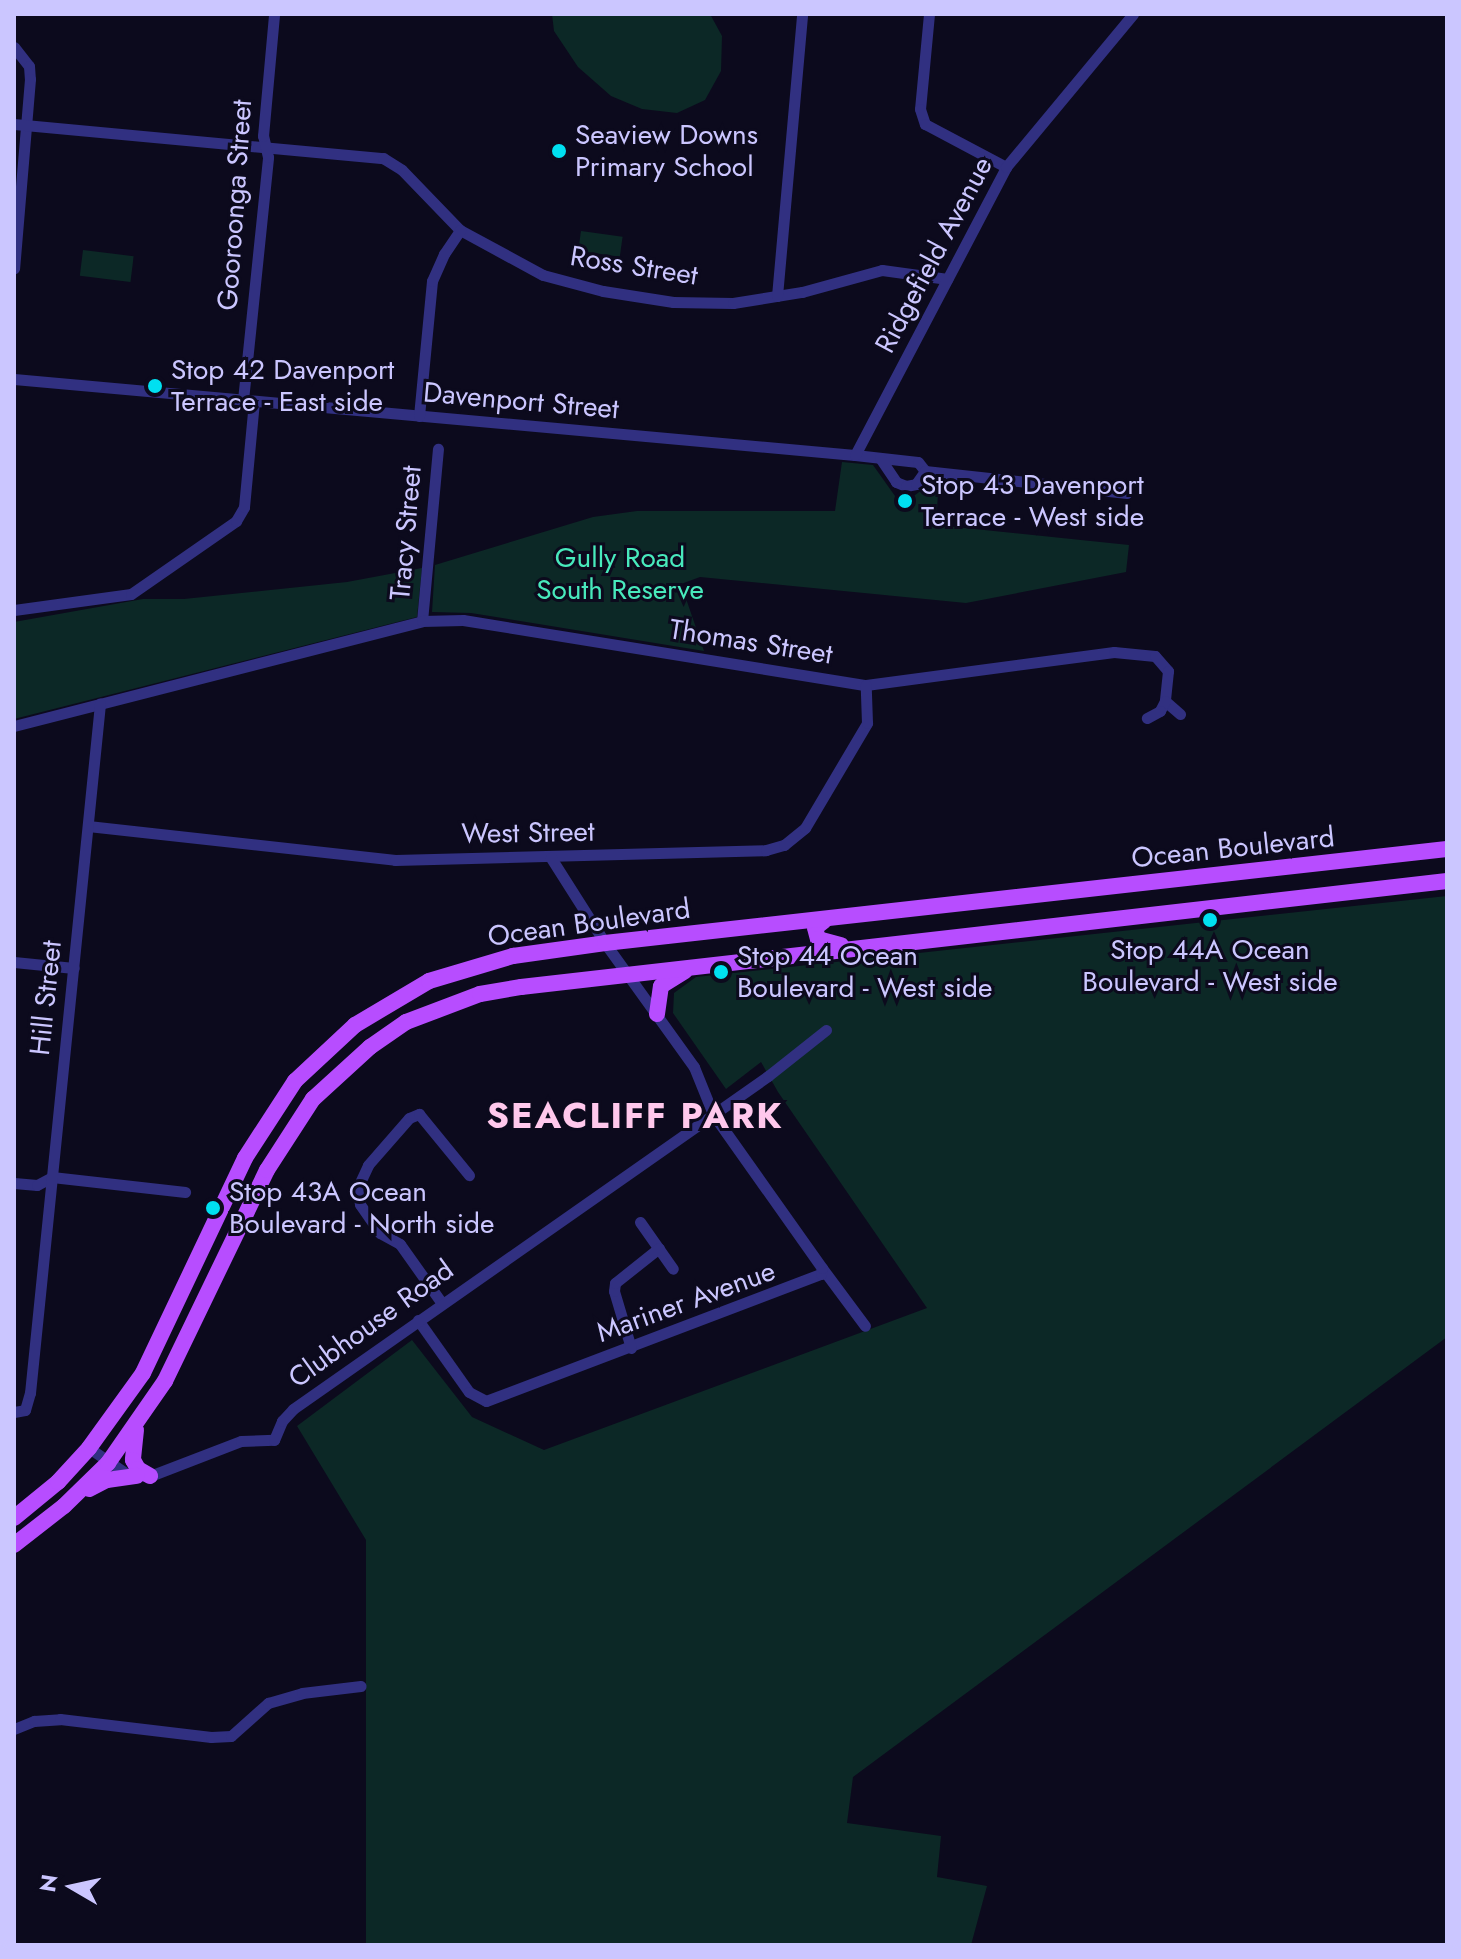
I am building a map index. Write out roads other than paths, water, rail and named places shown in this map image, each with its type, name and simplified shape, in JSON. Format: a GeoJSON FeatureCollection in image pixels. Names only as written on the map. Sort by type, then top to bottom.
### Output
{"type":"FeatureCollection","features":[{"type":"Feature","properties":{"kind":"main road","name":"Ocean Boulevard"},"geometry":{"type":"LineString","coordinates":[[14,1518],[58,1482],[89,1448],[143,1373],[245,1158],[295,1081],[324,1051],[367,1016],[429,981],[513,956],[605,943],[824,921],[1447,849]]}},
{"type":"Feature","properties":{"kind":"main road","name":"Ocean Boulevard"},"geometry":{"type":"LineString","coordinates":[[14,1545],[73,1498],[108,1463],[165,1381],[267,1170],[313,1099],[340,1072],[406,1022],[480,994],[718,963],[1447,881]]}},
{"type":"Feature","properties":{"kind":"main road"},"geometry":{"type":"LineString","coordinates":[[824,921],[815,928],[818,939],[841,945],[871,946]]}},
{"type":"Feature","properties":{"kind":"main road"},"geometry":{"type":"LineString","coordinates":[[657,1014],[661,986],[668,979],[718,963]]}},
{"type":"Feature","properties":{"kind":"main road"},"geometry":{"type":"LineString","coordinates":[[138,1421],[133,1460],[144,1476]]}},
{"type":"Feature","properties":{"kind":"main road"},"geometry":{"type":"LineString","coordinates":[[73,1498],[107,1480],[144,1476]]}},
{"type":"Feature","properties":{"kind":"street","name":"Gooroonga Street"},"geometry":{"type":"LineString","coordinates":[[14,610],[131,594],[236,521],[244,507],[268,157],[263,136],[274,14]]}},
{"type":"Feature","properties":{"kind":"street"},"geometry":{"type":"LineString","coordinates":[[777,296],[802,14]]}},
{"type":"Feature","properties":{"kind":"street"},"geometry":{"type":"LineString","coordinates":[[929,14],[920,109],[925,124],[1006,167]]}},
{"type":"Feature","properties":{"kind":"street","name":"Ridgefield Avenue"},"geometry":{"type":"LineString","coordinates":[[855,455],[1006,167],[1133,14]]}},
{"type":"Feature","properties":{"kind":"street"},"geometry":{"type":"LineString","coordinates":[[14,47],[29,66],[20,124],[14,268]]}},
{"type":"Feature","properties":{"kind":"street","name":"Ross Street"},"geometry":{"type":"LineString","coordinates":[[20,124],[383,158],[402,170],[460,230],[543,275],[603,291],[673,302],[733,303],[777,296],[882,270],[947,279]]}},
{"type":"Feature","properties":{"kind":"street"},"geometry":{"type":"LineString","coordinates":[[419,416],[432,281],[444,254],[460,230]]}},
{"type":"Feature","properties":{"kind":"street","name":"Davenport Street"},"geometry":{"type":"LineString","coordinates":[[14,379],[855,455],[918,462],[925,471],[1127,493]]}},
{"type":"Feature","properties":{"kind":"street","name":"Tracy Street"},"geometry":{"type":"LineString","coordinates":[[422,621],[438,449]]}},
{"type":"Feature","properties":{"kind":"street","name":"Davenport Street"},"geometry":{"type":"LineString","coordinates":[[880,458],[896,482],[906,486],[916,484],[925,471]]}},
{"type":"Feature","properties":{"kind":"street","name":"Thomas Street"},"geometry":{"type":"LineString","coordinates":[[14,726],[422,621],[463,620],[866,685],[1114,652],[1155,656],[1168,671],[1165,701]]}},
{"type":"Feature","properties":{"kind":"street","name":"West Street"},"geometry":{"type":"LineString","coordinates":[[88,826],[395,860],[766,850],[784,845],[805,828],[867,723],[866,685]]}},
{"type":"Feature","properties":{"kind":"street"},"geometry":{"type":"LineString","coordinates":[[1147,718],[1160,711],[1165,701],[1180,714]]}},
{"type":"Feature","properties":{"kind":"street","name":"Hill Street"},"geometry":{"type":"LineString","coordinates":[[14,1412],[25,1410],[30,1393],[100,704]]}},
{"type":"Feature","properties":{"kind":"street","name":"Mariner Avenue"},"geometry":{"type":"LineString","coordinates":[[418,1320],[469,1392],[480,1401],[631,1348],[821,1274],[822,1268],[713,1114],[694,1067],[605,943],[551,858]]}},
{"type":"Feature","properties":{"kind":"street"},"geometry":{"type":"LineString","coordinates":[[14,962],[74,968]]}},
{"type":"Feature","properties":{"kind":"street","name":"Clubhouse Road"},"geometry":{"type":"LineString","coordinates":[[144,1476],[241,1441],[274,1440],[282,1421],[293,1409],[441,1302],[713,1114],[826,1030]]}},
{"type":"Feature","properties":{"kind":"street"},"geometry":{"type":"LineString","coordinates":[[441,1302],[400,1244],[380,1233],[360,1204],[357,1189],[368,1165],[409,1118],[419,1114],[428,1121],[469,1175]]}},
{"type":"Feature","properties":{"kind":"street"},"geometry":{"type":"LineString","coordinates":[[14,1183],[37,1185],[52,1177],[185,1192]]}},
{"type":"Feature","properties":{"kind":"street"},"geometry":{"type":"LineString","coordinates":[[640,1222],[673,1269]]}},
{"type":"Feature","properties":{"kind":"street"},"geometry":{"type":"LineString","coordinates":[[631,1348],[614,1291],[615,1283],[659,1248]]}},
{"type":"Feature","properties":{"kind":"street"},"geometry":{"type":"LineString","coordinates":[[822,1268],[865,1326]]}},
{"type":"Feature","properties":{"kind":"street"},"geometry":{"type":"LineString","coordinates":[[89,1448],[108,1463],[144,1476]]}},
{"type":"Feature","properties":{"kind":"street"},"geometry":{"type":"LineString","coordinates":[[14,1729],[34,1721],[60,1719],[211,1737],[231,1736],[268,1703],[302,1693],[361,1686]]}},
{"type":"Feature","properties":{"kind":"place","name":"Seaview Downs Primary School"},"geometry":{"type":"Point","coordinates":[559,151]}},
{"type":"Feature","properties":{"kind":"place","name":"Stop 42 Davenport Terrace - East side"},"geometry":{"type":"Point","coordinates":[155,386]}},
{"type":"Feature","properties":{"kind":"place","name":"Stop 43 Davenport Terrace - West side"},"geometry":{"type":"Point","coordinates":[905,501]}},
{"type":"Feature","properties":{"kind":"place","name":"Stop 44A Ocean Boulevard - West side"},"geometry":{"type":"Point","coordinates":[1210,920]}},
{"type":"Feature","properties":{"kind":"place","name":"Stop 44 Ocean Boulevard - West side"},"geometry":{"type":"Point","coordinates":[721,972]}},
{"type":"Feature","properties":{"kind":"place","name":"Stop 43A Ocean Boulevard - North side"},"geometry":{"type":"Point","coordinates":[213,1208]}},
{"type":"Feature","properties":{"kind":"district","name":"SEACLIFF PARK"},"geometry":{"type":"Point","coordinates":[635,1116]}},
{"type":"Feature","properties":{"kind":"park label","name":"Gully Road South Reserve"},"geometry":{"type":"Point","coordinates":[620,574]}}]}
